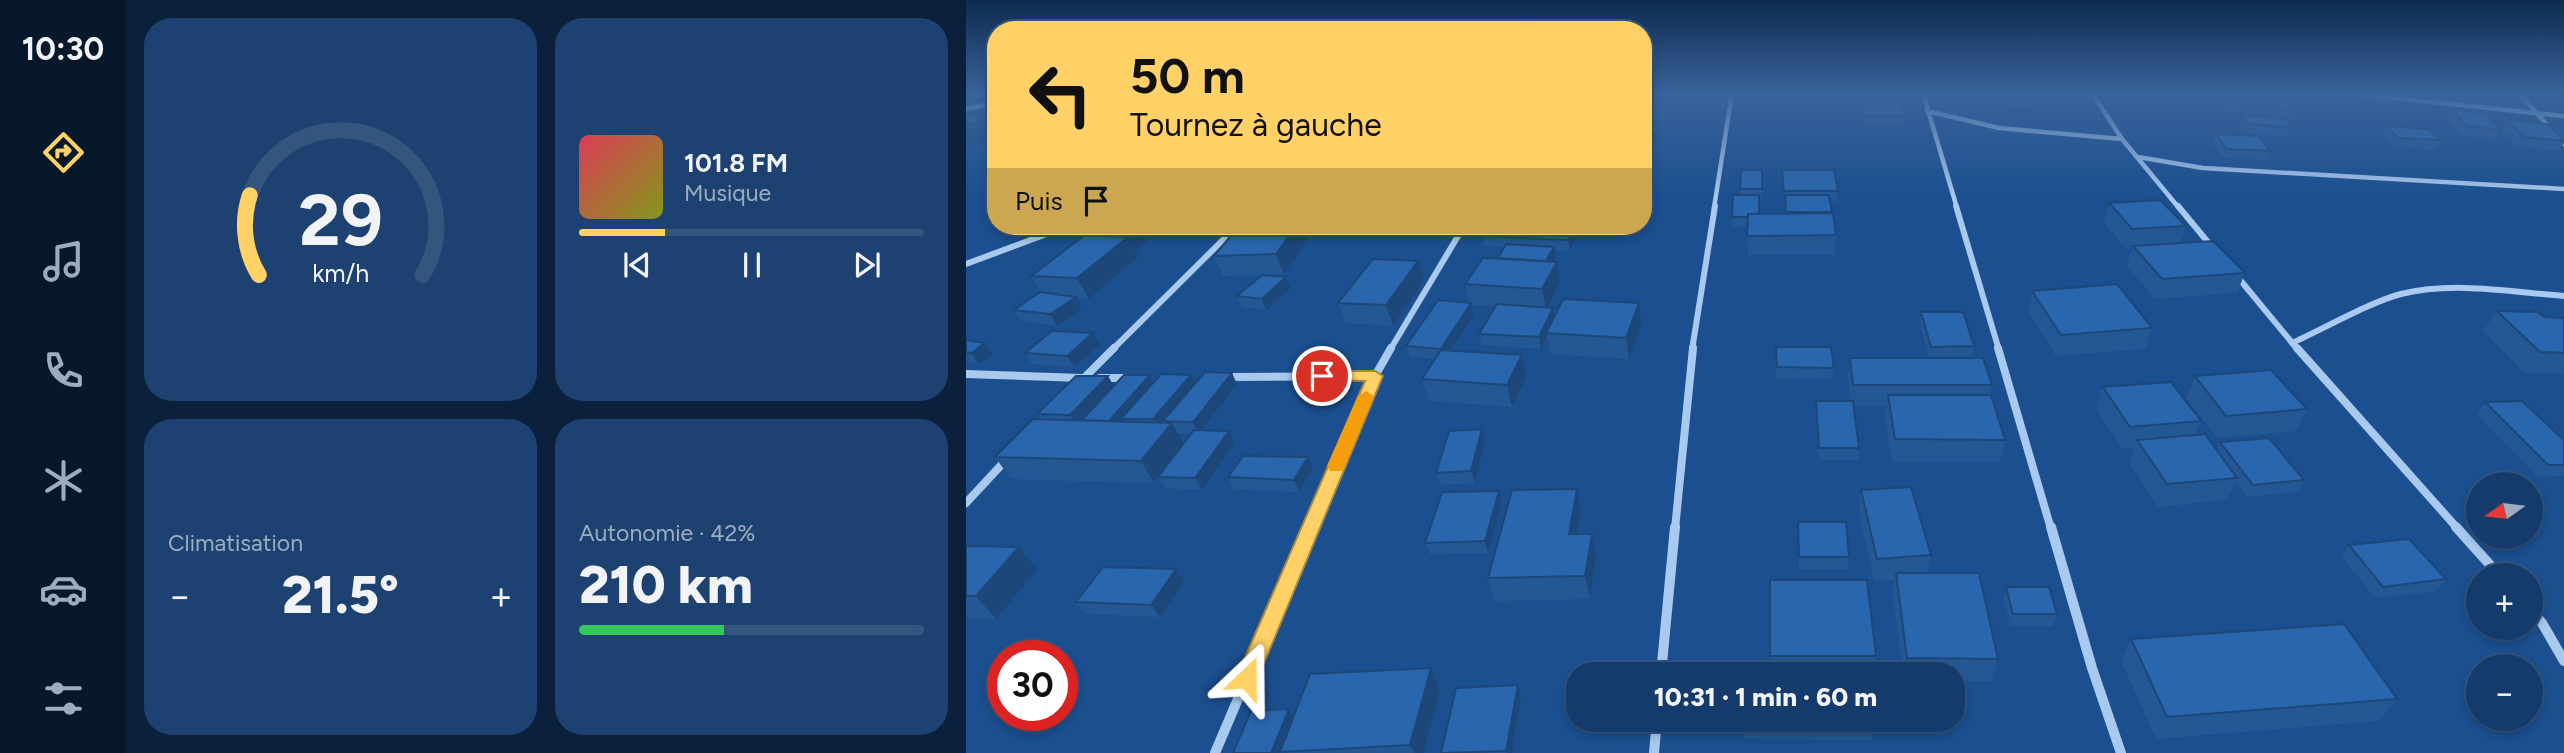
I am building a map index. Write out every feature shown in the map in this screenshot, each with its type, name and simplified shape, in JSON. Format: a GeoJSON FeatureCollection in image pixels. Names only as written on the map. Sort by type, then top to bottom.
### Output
{"type":"FeatureCollection","features":[{"type":"Feature","properties":{"kind":"street"},"geometry":{"type":"LineString","coordinates":[[1662,662],[1690,365],[1727,128]]}},
{"type":"Feature","properties":{"kind":"street"},"geometry":{"type":"LineString","coordinates":[[1932,128],[2084,642],[2121,753]]}},
{"type":"Feature","properties":{"kind":"street"},"geometry":{"type":"LineString","coordinates":[[1992,128],[2122,139]]}},
{"type":"Feature","properties":{"kind":"street"},"geometry":{"type":"LineString","coordinates":[[2115,128],[2215,250]]}},
{"type":"Feature","properties":{"kind":"street"},"geometry":{"type":"LineString","coordinates":[[2550,128],[2564,144]]}},
{"type":"Feature","properties":{"kind":"street"},"geometry":{"type":"LineString","coordinates":[[2138,158],[2203,168],[2564,189]]}},
{"type":"Feature","properties":{"kind":"street"},"geometry":{"type":"LineString","coordinates":[[966,264],[1044,235]]}},
{"type":"Feature","properties":{"kind":"street"},"geometry":{"type":"LineString","coordinates":[[1074,388],[1228,235]]}},
{"type":"Feature","properties":{"kind":"street"},"geometry":{"type":"LineString","coordinates":[[1215,753],[1375,376],[1459,235]]}},
{"type":"Feature","properties":{"kind":"street"},"geometry":{"type":"LineString","coordinates":[[2232,271],[2292,343],[2488,563]]}},
{"type":"Feature","properties":{"kind":"street"},"geometry":{"type":"LineString","coordinates":[[2292,343],[2398,295],[2417,291],[2444,287],[2564,296]]}},
{"type":"Feature","properties":{"kind":"street"},"geometry":{"type":"LineString","coordinates":[[966,374],[1139,378]]}},
{"type":"Feature","properties":{"kind":"street"},"geometry":{"type":"LineString","coordinates":[[1222,377],[1375,376]]}},
{"type":"Feature","properties":{"kind":"street"},"geometry":{"type":"LineString","coordinates":[[966,503],[1011,455]]}},
{"type":"Feature","properties":{"kind":"street"},"geometry":{"type":"LineString","coordinates":[[2543,625],[2564,661]]}},
{"type":"Feature","properties":{"kind":"street"},"geometry":{"type":"LineString","coordinates":[[1654,753],[1656,732]]}},
{"type":"Feature","properties":{"kind":"building"},"geometry":{"type":"Polygon","coordinates":[[[1652,128],[1658,128],[1652,141],[1652,128]]]}},
{"type":"Feature","properties":{"kind":"building"},"geometry":{"type":"Polygon","coordinates":[[[2389,128],[2429,129],[2441,140],[2398,138],[2389,128]]]}},
{"type":"Feature","properties":{"kind":"building"},"geometry":{"type":"Polygon","coordinates":[[[2516,128],[2552,128],[2564,141],[2524,137],[2516,128]]]}},
{"type":"Feature","properties":{"kind":"building"},"geometry":{"type":"Polygon","coordinates":[[[2216,134],[2259,136],[2270,151],[2226,149],[2216,134]]]}},
{"type":"Feature","properties":{"kind":"building"},"geometry":{"type":"Polygon","coordinates":[[[1741,170],[1762,170],[1762,189],[1740,189],[1741,170]]]}},
{"type":"Feature","properties":{"kind":"building"},"geometry":{"type":"Polygon","coordinates":[[[1782,170],[1834,170],[1838,191],[1784,191],[1782,170]]]}},
{"type":"Feature","properties":{"kind":"building"},"geometry":{"type":"Polygon","coordinates":[[[1733,195],[1759,195],[1759,214],[1732,217],[1733,195]]]}},
{"type":"Feature","properties":{"kind":"building"},"geometry":{"type":"Polygon","coordinates":[[[1785,195],[1829,195],[1832,212],[1786,212],[1785,195]]]}},
{"type":"Feature","properties":{"kind":"building"},"geometry":{"type":"Polygon","coordinates":[[[2160,200],[2186,226],[2132,229],[2109,203],[2160,200]]]}},
{"type":"Feature","properties":{"kind":"building"},"geometry":{"type":"Polygon","coordinates":[[[1833,213],[1836,235],[1747,236],[1748,214],[1833,213]]]}},
{"type":"Feature","properties":{"kind":"building"},"geometry":{"type":"Polygon","coordinates":[[[1085,235],[1137,235],[1129,240],[1128,237],[1085,235]]]}},
{"type":"Feature","properties":{"kind":"building"},"geometry":{"type":"Polygon","coordinates":[[[1085,235],[1128,237],[1077,278],[1031,276],[1085,235]]]}},
{"type":"Feature","properties":{"kind":"building"},"geometry":{"type":"Polygon","coordinates":[[[1232,235],[1290,235],[1276,254],[1214,256],[1232,235]]]}},
{"type":"Feature","properties":{"kind":"building"},"geometry":{"type":"Polygon","coordinates":[[[1484,235],[1571,235],[1568,240],[1484,235]]]}},
{"type":"Feature","properties":{"kind":"building"},"geometry":{"type":"Polygon","coordinates":[[[2213,241],[2245,273],[2162,279],[2133,246],[2213,241]]]}},
{"type":"Feature","properties":{"kind":"building"},"geometry":{"type":"Polygon","coordinates":[[[1506,244],[1554,247],[1546,261],[1498,258],[1506,244]]]}},
{"type":"Feature","properties":{"kind":"building"},"geometry":{"type":"Polygon","coordinates":[[[1483,258],[1557,262],[1542,289],[1465,284],[1483,258]]]}},
{"type":"Feature","properties":{"kind":"building"},"geometry":{"type":"Polygon","coordinates":[[[1373,259],[1418,261],[1386,305],[1338,303],[1373,259]]]}},
{"type":"Feature","properties":{"kind":"building"},"geometry":{"type":"Polygon","coordinates":[[[1262,275],[1286,277],[1262,299],[1237,296],[1262,275]]]}},
{"type":"Feature","properties":{"kind":"building"},"geometry":{"type":"Polygon","coordinates":[[[2117,284],[2152,328],[2061,335],[2032,291],[2117,284]]]}},
{"type":"Feature","properties":{"kind":"building"},"geometry":{"type":"Polygon","coordinates":[[[1040,292],[1076,297],[1050,314],[1014,310],[1040,292]]]}},
{"type":"Feature","properties":{"kind":"building"},"geometry":{"type":"Polygon","coordinates":[[[1563,299],[1639,303],[1626,338],[1546,333],[1563,299]]]}},
{"type":"Feature","properties":{"kind":"building"},"geometry":{"type":"Polygon","coordinates":[[[1438,300],[1471,303],[1441,349],[1406,346],[1438,300]]]}},
{"type":"Feature","properties":{"kind":"building"},"geometry":{"type":"Polygon","coordinates":[[[1497,304],[1553,308],[1539,337],[1479,334],[1497,304]]]}},
{"type":"Feature","properties":{"kind":"building"},"geometry":{"type":"Polygon","coordinates":[[[2497,311],[2538,312],[2544,317],[2564,318],[2564,353],[2540,352],[2497,311]]]}},
{"type":"Feature","properties":{"kind":"building"},"geometry":{"type":"Polygon","coordinates":[[[1921,312],[1963,312],[1974,346],[1931,347],[1921,312]]]}},
{"type":"Feature","properties":{"kind":"building"},"geometry":{"type":"Polygon","coordinates":[[[1052,331],[1093,333],[1067,356],[1025,353],[1052,331]]]}},
{"type":"Feature","properties":{"kind":"building"},"geometry":{"type":"Polygon","coordinates":[[[966,340],[985,343],[971,353],[966,352],[966,340]]]}},
{"type":"Feature","properties":{"kind":"building"},"geometry":{"type":"Polygon","coordinates":[[[1776,347],[1831,347],[1834,368],[1777,367],[1776,347]]]}},
{"type":"Feature","properties":{"kind":"building"},"geometry":{"type":"Polygon","coordinates":[[[1441,350],[1522,355],[1507,385],[1422,379],[1441,350]]]}},
{"type":"Feature","properties":{"kind":"building"},"geometry":{"type":"Polygon","coordinates":[[[1850,358],[1983,358],[1992,385],[1853,385],[1850,358]]]}},
{"type":"Feature","properties":{"kind":"building"},"geometry":{"type":"Polygon","coordinates":[[[2271,370],[2307,409],[2226,416],[2195,376],[2271,370]]]}},
{"type":"Feature","properties":{"kind":"building"},"geometry":{"type":"Polygon","coordinates":[[[1205,372],[1232,373],[1193,422],[1163,421],[1205,372]]]}},
{"type":"Feature","properties":{"kind":"building"},"geometry":{"type":"Polygon","coordinates":[[[1161,374],[1191,375],[1153,419],[1121,419],[1161,374]]]}},
{"type":"Feature","properties":{"kind":"building"},"geometry":{"type":"Polygon","coordinates":[[[1124,375],[1150,375],[1109,421],[1082,420],[1124,375]]]}},
{"type":"Feature","properties":{"kind":"building"},"geometry":{"type":"Polygon","coordinates":[[[1076,376],[1108,376],[1070,415],[1037,414],[1076,376]]]}},
{"type":"Feature","properties":{"kind":"building"},"geometry":{"type":"Polygon","coordinates":[[[2171,382],[2201,421],[2130,427],[2103,387],[2171,382]]]}},
{"type":"Feature","properties":{"kind":"building"},"geometry":{"type":"Polygon","coordinates":[[[1888,395],[1991,395],[2005,440],[1895,439],[1888,395]]]}},
{"type":"Feature","properties":{"kind":"building"},"geometry":{"type":"Polygon","coordinates":[[[1816,401],[1853,401],[1859,448],[1819,448],[1816,401]]]}},
{"type":"Feature","properties":{"kind":"building"},"geometry":{"type":"Polygon","coordinates":[[[2522,401],[2564,440],[2564,465],[2548,465],[2485,402],[2522,401]]]}},
{"type":"Feature","properties":{"kind":"building"},"geometry":{"type":"Polygon","coordinates":[[[1033,419],[1172,423],[1141,461],[995,457],[1033,419]]]}},
{"type":"Feature","properties":{"kind":"building"},"geometry":{"type":"Polygon","coordinates":[[[1482,429],[1471,471],[1436,473],[1449,431],[1482,429]]]}},
{"type":"Feature","properties":{"kind":"building"},"geometry":{"type":"Polygon","coordinates":[[[1194,430],[1229,431],[1195,478],[1158,477],[1194,430]]]}},
{"type":"Feature","properties":{"kind":"building"},"geometry":{"type":"Polygon","coordinates":[[[2205,434],[2237,478],[2167,484],[2137,440],[2205,434]]]}},
{"type":"Feature","properties":{"kind":"building"},"geometry":{"type":"Polygon","coordinates":[[[2269,438],[2304,480],[2253,485],[2220,442],[2269,438]]]}},
{"type":"Feature","properties":{"kind":"building"},"geometry":{"type":"Polygon","coordinates":[[[1243,456],[1308,457],[1294,480],[1228,477],[1243,456]]]}},
{"type":"Feature","properties":{"kind":"building"},"geometry":{"type":"Polygon","coordinates":[[[1911,487],[1931,555],[1877,559],[1861,490],[1911,487]]]}},
{"type":"Feature","properties":{"kind":"building"},"geometry":{"type":"Polygon","coordinates":[[[1577,489],[1569,534],[1592,534],[1585,576],[1488,578],[1512,490],[1577,489]]]}},
{"type":"Feature","properties":{"kind":"building"},"geometry":{"type":"Polygon","coordinates":[[[1499,491],[1485,541],[1425,543],[1442,492],[1499,491]]]}},
{"type":"Feature","properties":{"kind":"building"},"geometry":{"type":"Polygon","coordinates":[[[1798,522],[1846,522],[1849,557],[1799,557],[1798,522]]]}},
{"type":"Feature","properties":{"kind":"building"},"geometry":{"type":"Polygon","coordinates":[[[2409,539],[2446,579],[2383,587],[2349,545],[2409,539]]]}},
{"type":"Feature","properties":{"kind":"building"},"geometry":{"type":"Polygon","coordinates":[[[966,546],[1019,547],[976,596],[966,596],[966,546]]]}},
{"type":"Feature","properties":{"kind":"building"},"geometry":{"type":"Polygon","coordinates":[[[1103,567],[1176,569],[1151,605],[1076,602],[1103,567]]]}},
{"type":"Feature","properties":{"kind":"building"},"geometry":{"type":"Polygon","coordinates":[[[1896,573],[1979,573],[1998,659],[1907,658],[1896,573]]]}},
{"type":"Feature","properties":{"kind":"building"},"geometry":{"type":"Polygon","coordinates":[[[1770,580],[1867,580],[1876,656],[1770,656],[1770,580]]]}},
{"type":"Feature","properties":{"kind":"building"},"geometry":{"type":"Polygon","coordinates":[[[2006,587],[2049,587],[2057,614],[2013,614],[2006,587]]]}},
{"type":"Feature","properties":{"kind":"building"},"geometry":{"type":"Polygon","coordinates":[[[2344,624],[2397,699],[2167,717],[2131,639],[2344,624]]]}},
{"type":"Feature","properties":{"kind":"building"},"geometry":{"type":"Polygon","coordinates":[[[1431,668],[1410,745],[1280,752],[1310,674],[1431,668]]]}},
{"type":"Feature","properties":{"kind":"building"},"geometry":{"type":"Polygon","coordinates":[[[1518,685],[1506,751],[1441,753],[1456,688],[1518,685]]]}},
{"type":"Feature","properties":{"kind":"building"},"geometry":{"type":"Polygon","coordinates":[[[1289,709],[1271,753],[1233,753],[1251,711],[1289,709]]]}},
{"type":"Feature","properties":{"kind":"slow traffic"},"geometry":{"type":"LineString","coordinates":[[1336,466],[1366,396]]}},
{"type":"Feature","properties":{"kind":"route"},"geometry":{"type":"LineString","coordinates":[[1247,678],[1375,376],[1322,376]]}}]}
